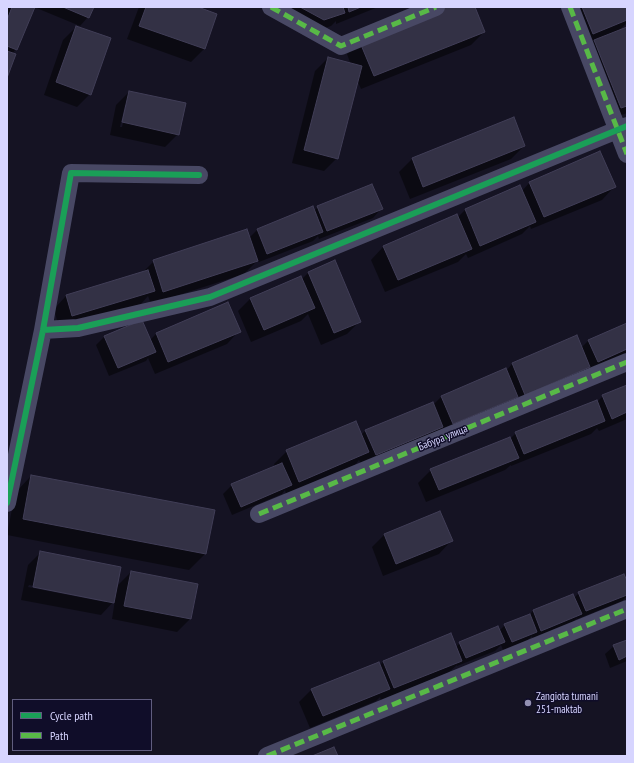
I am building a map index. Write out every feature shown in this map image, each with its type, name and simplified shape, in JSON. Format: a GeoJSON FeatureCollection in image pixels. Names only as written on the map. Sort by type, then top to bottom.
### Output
{"type":"FeatureCollection","features":[{"type":"Feature","properties":{"kind":"street"},"geometry":{"type":"LineString","coordinates":[[271,7],[341,46],[436,7]]}},
{"type":"Feature","properties":{"kind":"street"},"geometry":{"type":"LineString","coordinates":[[570,7],[623,127],[627,154]]}},
{"type":"Feature","properties":{"kind":"street"},"geometry":{"type":"LineString","coordinates":[[43,330],[78,328],[210,297],[623,127]]}},
{"type":"Feature","properties":{"kind":"street"},"geometry":{"type":"LineString","coordinates":[[7,503],[43,330],[71,173],[199,175]]}},
{"type":"Feature","properties":{"kind":"street","name":"Бабура улица"},"geometry":{"type":"LineString","coordinates":[[260,514],[627,362]]}},
{"type":"Feature","properties":{"kind":"street"},"geometry":{"type":"LineString","coordinates":[[266,756],[627,609]]}},
{"type":"Feature","properties":{"kind":"building"},"geometry":{"type":"Polygon","coordinates":[[[12,7],[35,7],[17,50],[7,46],[7,20],[12,7]]]}},
{"type":"Feature","properties":{"kind":"building"},"geometry":{"type":"Polygon","coordinates":[[[63,7],[94,7],[89,18],[63,7]]]}},
{"type":"Feature","properties":{"kind":"building"},"geometry":{"type":"Polygon","coordinates":[[[146,7],[198,7],[217,14],[205,49],[139,26],[146,7]]]}},
{"type":"Feature","properties":{"kind":"building"},"geometry":{"type":"Polygon","coordinates":[[[300,7],[343,7],[345,13],[324,20],[300,7]]]}},
{"type":"Feature","properties":{"kind":"building"},"geometry":{"type":"Polygon","coordinates":[[[348,7],[361,7],[349,12],[348,7]]]}},
{"type":"Feature","properties":{"kind":"building"},"geometry":{"type":"Polygon","coordinates":[[[443,7],[475,7],[485,32],[374,76],[359,40],[443,7]]]}},
{"type":"Feature","properties":{"kind":"building"},"geometry":{"type":"Polygon","coordinates":[[[582,7],[627,7],[627,20],[593,34],[582,7]]]}},
{"type":"Feature","properties":{"kind":"building"},"geometry":{"type":"Polygon","coordinates":[[[76,26],[111,38],[91,95],[56,82],[76,26]]]}},
{"type":"Feature","properties":{"kind":"building"},"geometry":{"type":"Polygon","coordinates":[[[627,27],[627,106],[621,108],[594,40],[627,27]]]}},
{"type":"Feature","properties":{"kind":"building"},"geometry":{"type":"Polygon","coordinates":[[[7,51],[16,54],[7,78],[7,51]]]}},
{"type":"Feature","properties":{"kind":"building"},"geometry":{"type":"Polygon","coordinates":[[[328,57],[362,66],[338,159],[304,150],[328,57]]]}},
{"type":"Feature","properties":{"kind":"building"},"geometry":{"type":"Polygon","coordinates":[[[129,91],[186,103],[179,135],[122,122],[129,91]]]}},
{"type":"Feature","properties":{"kind":"building"},"geometry":{"type":"Polygon","coordinates":[[[514,117],[525,146],[423,187],[412,158],[514,117]]]}},
{"type":"Feature","properties":{"kind":"building"},"geometry":{"type":"Polygon","coordinates":[[[600,151],[616,187],[544,217],[529,182],[600,151]]]}},
{"type":"Feature","properties":{"kind":"building"},"geometry":{"type":"Polygon","coordinates":[[[372,184],[383,209],[327,231],[317,206],[372,184]]]}},
{"type":"Feature","properties":{"kind":"building"},"geometry":{"type":"Polygon","coordinates":[[[520,185],[536,222],[480,246],[465,209],[520,185]]]}},
{"type":"Feature","properties":{"kind":"building"},"geometry":{"type":"Polygon","coordinates":[[[313,206],[323,232],[267,254],[257,229],[313,206]]]}},
{"type":"Feature","properties":{"kind":"building"},"geometry":{"type":"Polygon","coordinates":[[[457,214],[472,249],[398,280],[383,246],[457,214]]]}},
{"type":"Feature","properties":{"kind":"building"},"geometry":{"type":"Polygon","coordinates":[[[247,229],[258,261],[163,292],[153,260],[247,229]]]}},
{"type":"Feature","properties":{"kind":"building"},"geometry":{"type":"Polygon","coordinates":[[[335,260],[361,322],[334,333],[308,272],[335,260]]]}},
{"type":"Feature","properties":{"kind":"building"},"geometry":{"type":"Polygon","coordinates":[[[148,270],[155,291],[72,316],[66,295],[148,270]]]}},
{"type":"Feature","properties":{"kind":"building"},"geometry":{"type":"Polygon","coordinates":[[[301,276],[315,308],[264,330],[250,298],[301,276]]]}},
{"type":"Feature","properties":{"kind":"building"},"geometry":{"type":"Polygon","coordinates":[[[228,302],[241,332],[168,362],[156,333],[228,302]]]}},
{"type":"Feature","properties":{"kind":"building"},"geometry":{"type":"Polygon","coordinates":[[[142,320],[156,352],[118,368],[104,336],[142,320]]]}},
{"type":"Feature","properties":{"kind":"building"},"geometry":{"type":"Polygon","coordinates":[[[627,323],[627,349],[598,362],[588,340],[627,323]]]}},
{"type":"Feature","properties":{"kind":"building"},"geometry":{"type":"Polygon","coordinates":[[[577,335],[590,367],[525,395],[512,363],[577,335]]]}},
{"type":"Feature","properties":{"kind":"building"},"geometry":{"type":"Polygon","coordinates":[[[506,368],[518,397],[453,424],[441,396],[506,368]]]}},
{"type":"Feature","properties":{"kind":"building"},"geometry":{"type":"Polygon","coordinates":[[[627,385],[627,412],[612,419],[602,395],[627,385]]]}},
{"type":"Feature","properties":{"kind":"building"},"geometry":{"type":"Polygon","coordinates":[[[597,400],[605,421],[524,454],[515,432],[597,400]]]}},
{"type":"Feature","properties":{"kind":"building"},"geometry":{"type":"Polygon","coordinates":[[[433,402],[443,427],[376,455],[365,430],[433,402]]]}},
{"type":"Feature","properties":{"kind":"building"},"geometry":{"type":"Polygon","coordinates":[[[356,421],[369,452],[299,482],[286,450],[356,421]]]}},
{"type":"Feature","properties":{"kind":"building"},"geometry":{"type":"Polygon","coordinates":[[[510,437],[519,458],[439,490],[430,469],[510,437]]]}},
{"type":"Feature","properties":{"kind":"building"},"geometry":{"type":"Polygon","coordinates":[[[282,463],[292,485],[241,507],[231,484],[282,463]]]}},
{"type":"Feature","properties":{"kind":"building"},"geometry":{"type":"Polygon","coordinates":[[[31,475],[215,510],[206,554],[23,519],[31,475]]]}},
{"type":"Feature","properties":{"kind":"building"},"geometry":{"type":"Polygon","coordinates":[[[440,511],[453,541],[396,564],[384,534],[440,511]]]}},
{"type":"Feature","properties":{"kind":"building"},"geometry":{"type":"Polygon","coordinates":[[[40,551],[121,567],[114,603],[33,587],[40,551]]]}},
{"type":"Feature","properties":{"kind":"building"},"geometry":{"type":"Polygon","coordinates":[[[131,571],[198,584],[191,619],[124,606],[131,571]]]}},
{"type":"Feature","properties":{"kind":"building"},"geometry":{"type":"Polygon","coordinates":[[[624,574],[627,581],[627,595],[586,611],[578,592],[624,574]]]}},
{"type":"Feature","properties":{"kind":"building"},"geometry":{"type":"Polygon","coordinates":[[[573,594],[582,614],[541,631],[533,610],[573,594]]]}},
{"type":"Feature","properties":{"kind":"building"},"geometry":{"type":"Polygon","coordinates":[[[530,614],[537,632],[512,642],[504,624],[530,614]]]}},
{"type":"Feature","properties":{"kind":"building"},"geometry":{"type":"Polygon","coordinates":[[[498,626],[505,642],[466,658],[459,642],[498,626]]]}},
{"type":"Feature","properties":{"kind":"building"},"geometry":{"type":"Polygon","coordinates":[[[451,633],[462,661],[394,688],[383,661],[451,633]]]}},
{"type":"Feature","properties":{"kind":"building"},"geometry":{"type":"Polygon","coordinates":[[[627,640],[627,656],[619,660],[613,645],[627,640]]]}},
{"type":"Feature","properties":{"kind":"building"},"geometry":{"type":"Polygon","coordinates":[[[379,662],[390,689],[323,716],[311,689],[379,662]]]}},
{"type":"Feature","properties":{"kind":"building"},"geometry":{"type":"Polygon","coordinates":[[[334,747],[338,756],[312,756],[334,747]]]}},
{"type":"Feature","properties":{"kind":"marked path"},"geometry":{"type":"LineString","coordinates":[[271,7],[341,46],[436,7]]}},
{"type":"Feature","properties":{"kind":"marked path"},"geometry":{"type":"LineString","coordinates":[[570,7],[627,154]]}},
{"type":"Feature","properties":{"kind":"marked path"},"geometry":{"type":"LineString","coordinates":[[259,514],[627,362]]}},
{"type":"Feature","properties":{"kind":"marked path"},"geometry":{"type":"LineString","coordinates":[[267,756],[627,609]]}},
{"type":"Feature","properties":{"kind":"cycle path"},"geometry":{"type":"LineString","coordinates":[[43,330],[78,328],[210,297],[627,126]]}},
{"type":"Feature","properties":{"kind":"cycle path"},"geometry":{"type":"LineString","coordinates":[[7,503],[43,330],[71,173],[199,175]]}},
{"type":"Feature","properties":{"kind":"place","name":"Zangiota tumani 251-maktab"},"geometry":{"type":"Point","coordinates":[528,703]}}]}
